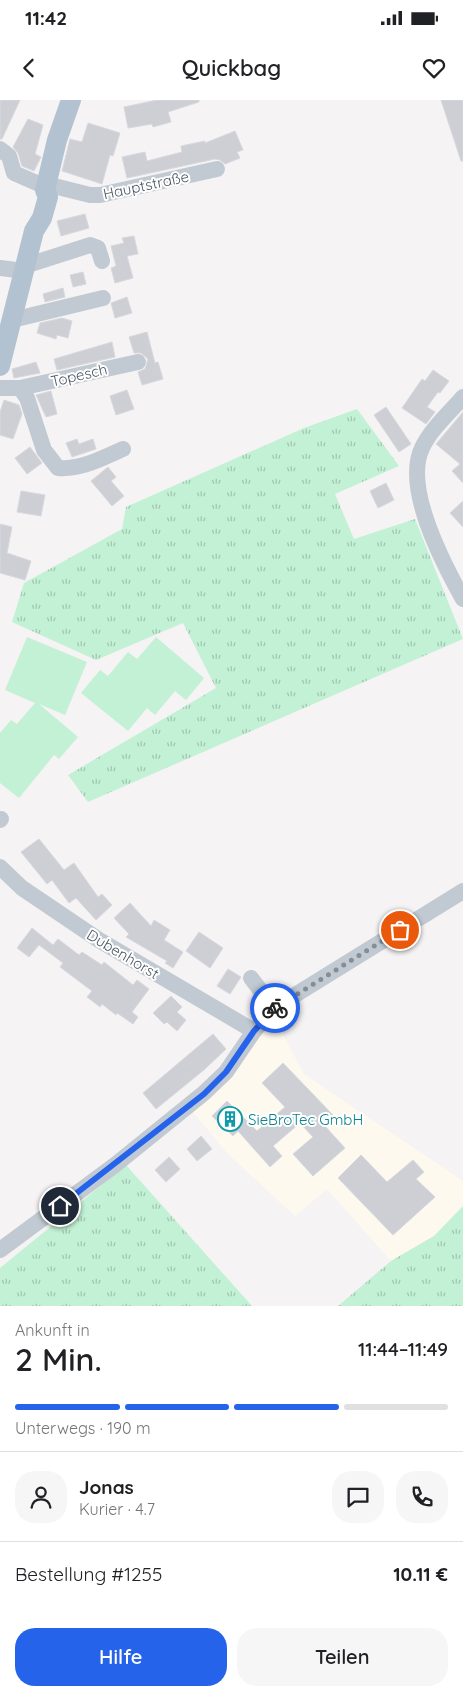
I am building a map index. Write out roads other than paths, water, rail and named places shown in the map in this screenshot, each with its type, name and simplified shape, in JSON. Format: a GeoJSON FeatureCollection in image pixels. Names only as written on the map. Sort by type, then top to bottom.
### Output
{"type":"FeatureCollection","features":[{"type":"Feature","properties":{"kind":"main road"},"geometry":{"type":"LineString","coordinates":[[0,366],[34,231],[36,204],[40,194],[46,187],[57,140],[63,100]]}},
{"type":"Feature","properties":{"kind":"main road"},"geometry":{"type":"LineString","coordinates":[[57,140],[71,100]]}},
{"type":"Feature","properties":{"kind":"street","name":"Hauptstraße"},"geometry":{"type":"LineString","coordinates":[[0,148],[9,156],[14,173],[46,187],[90,195],[100,195],[217,170]]}},
{"type":"Feature","properties":{"kind":"street"},"geometry":{"type":"LineString","coordinates":[[0,268],[25,269],[90,246],[98,248],[102,261]]}},
{"type":"Feature","properties":{"kind":"street"},"geometry":{"type":"LineString","coordinates":[[12,320],[103,298]]}},
{"type":"Feature","properties":{"kind":"street","name":"Topesch"},"geometry":{"type":"LineString","coordinates":[[0,388],[20,388],[138,362]]}},
{"type":"Feature","properties":{"kind":"street"},"geometry":{"type":"LineString","coordinates":[[20,388],[27,398],[44,450],[58,468],[70,469],[88,464],[123,449]]}},
{"type":"Feature","properties":{"kind":"street"},"geometry":{"type":"LineString","coordinates":[[463,397],[422,448],[416,466],[419,492],[426,516],[449,574],[463,599]]}},
{"type":"Feature","properties":{"kind":"street","name":"Dubenhorst"},"geometry":{"type":"LineString","coordinates":[[0,867],[22,888],[99,940],[179,980],[254,1031]]}},
{"type":"Feature","properties":{"kind":"street"},"geometry":{"type":"LineString","coordinates":[[0,1250],[108,1170],[204,1094],[226,1072],[254,1031],[274,1008],[463,891]]}},
{"type":"Feature","properties":{"kind":"street"},"geometry":{"type":"LineString","coordinates":[[251,978],[274,1008]]}},
{"type":"Feature","properties":{"kind":"place","name":"SieBroTec GmbH"},"geometry":{"type":"Point","coordinates":[230,1119]}}]}
